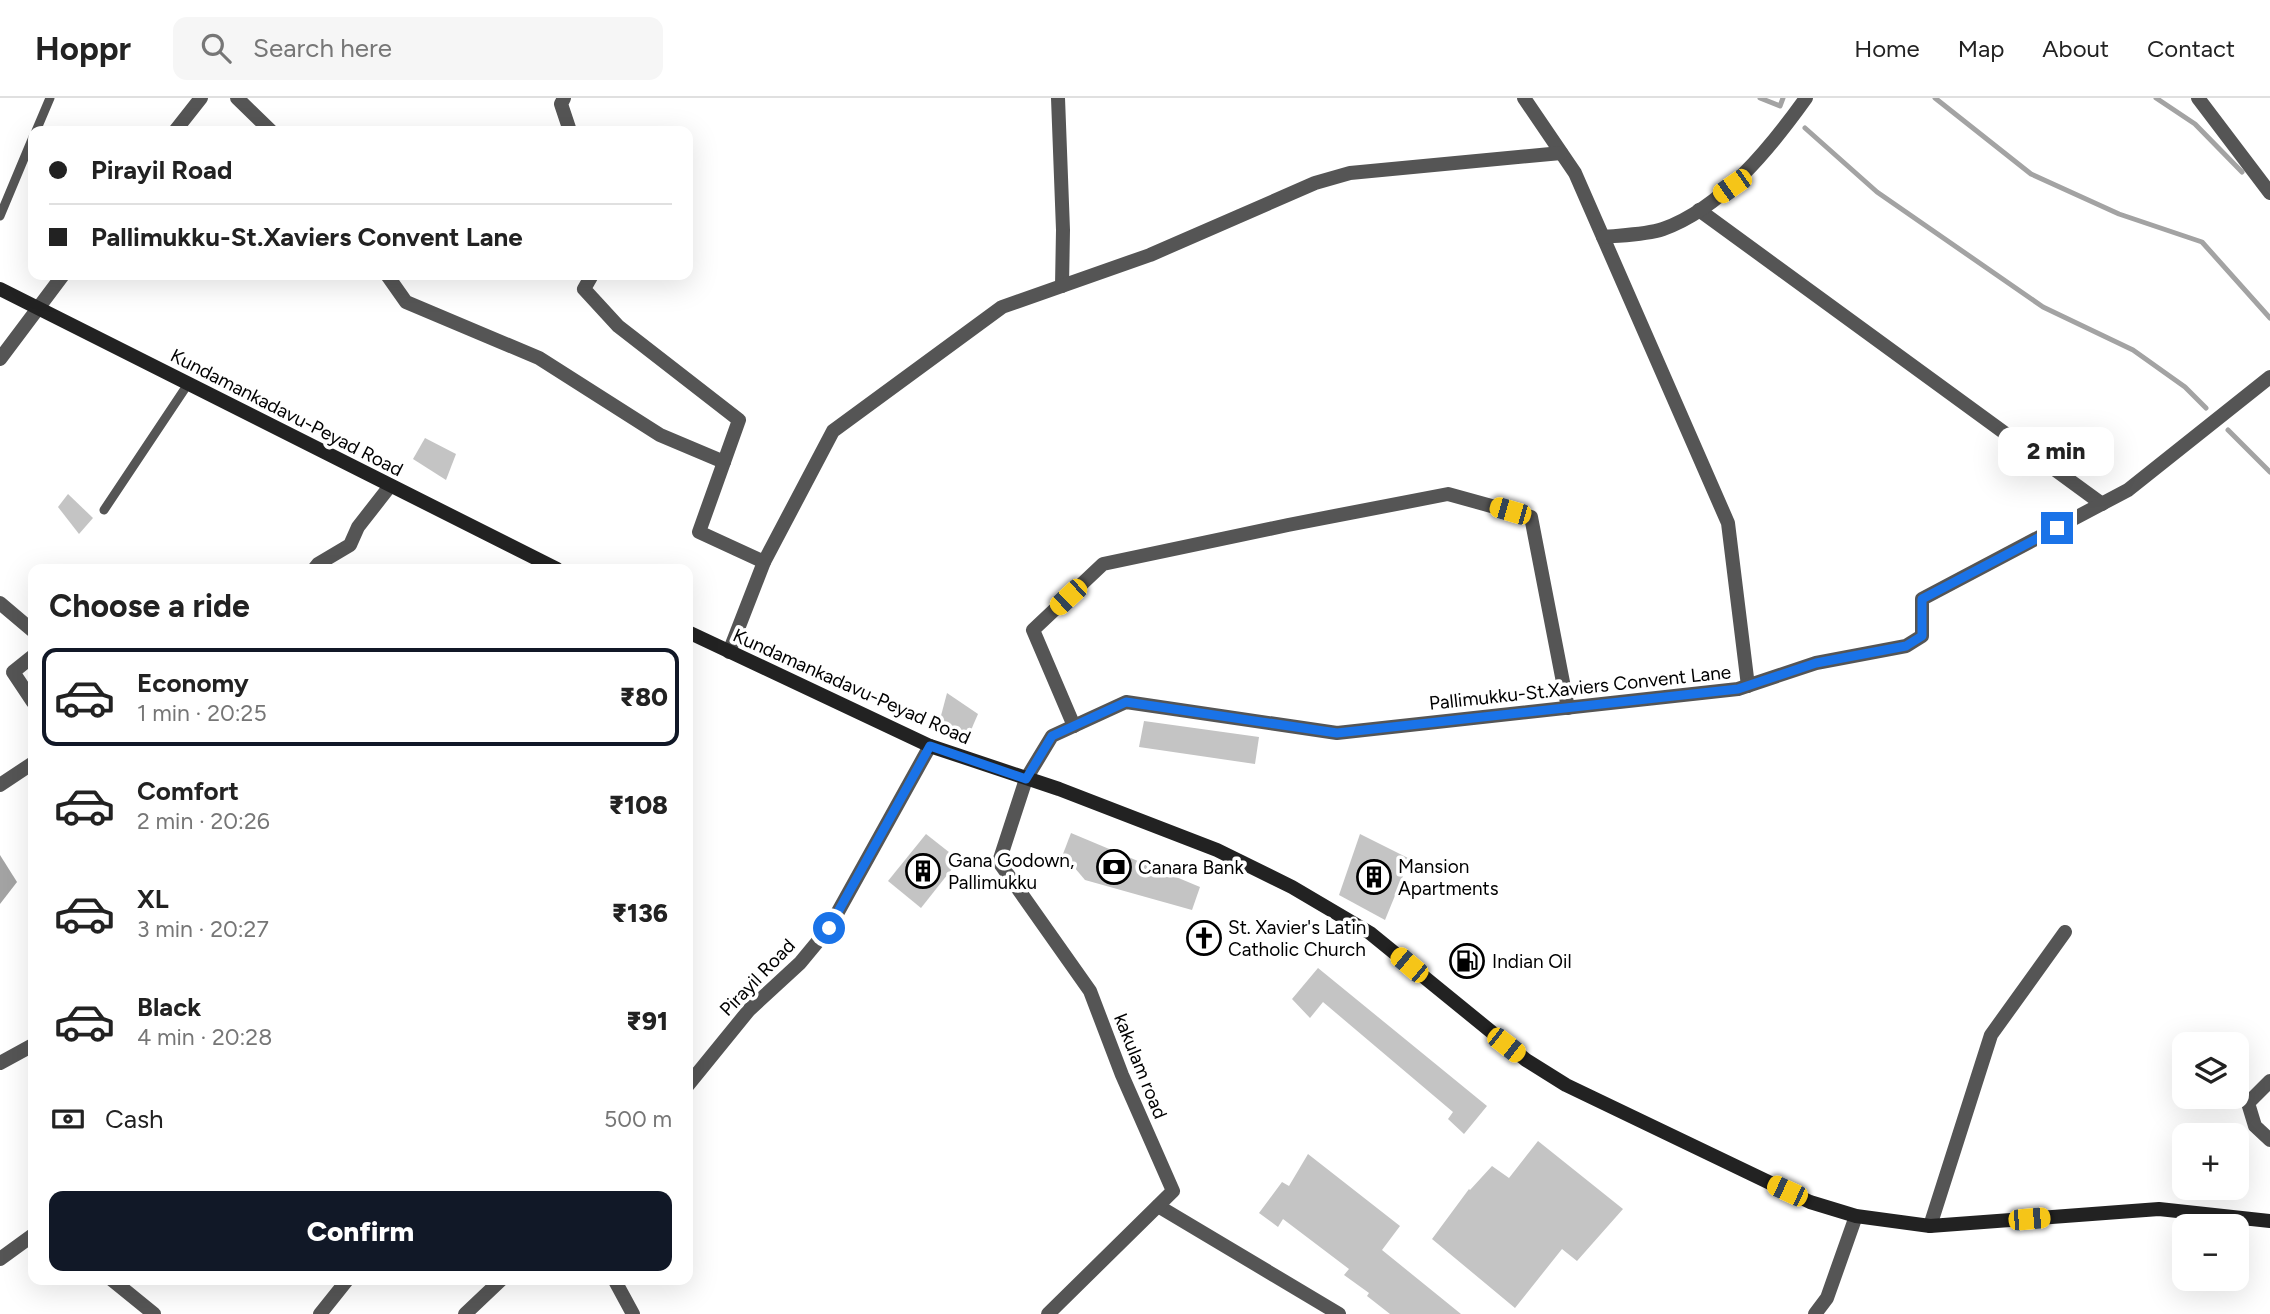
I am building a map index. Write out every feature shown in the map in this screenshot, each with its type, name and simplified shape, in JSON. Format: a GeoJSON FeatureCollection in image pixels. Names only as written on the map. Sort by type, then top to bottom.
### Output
{"type":"FeatureCollection","features":[{"type":"Feature","properties":{"kind":"main road","name":"Kundamankadavu-Peyad Road"},"geometry":{"type":"LineString","coordinates":[[0,289],[547,564]]}},
{"type":"Feature","properties":{"kind":"main road","name":"Kundamankadavu-Peyad Road"},"geometry":{"type":"LineString","coordinates":[[693,634],[930,746],[1059,789],[1217,850],[1292,887],[1370,933],[1526,1060],[1566,1084],[1810,1202],[1856,1216],[1930,1226],[2159,1209],[2270,1221]]}},
{"type":"Feature","properties":{"kind":"street"},"geometry":{"type":"LineString","coordinates":[[179,126],[201,98]]}},
{"type":"Feature","properties":{"kind":"street"},"geometry":{"type":"LineString","coordinates":[[237,98],[266,126]]}},
{"type":"Feature","properties":{"kind":"street"},"geometry":{"type":"LineString","coordinates":[[564,98],[561,104],[568,126]]}},
{"type":"Feature","properties":{"kind":"street"},"geometry":{"type":"LineString","coordinates":[[1058,98],[1063,230],[1062,286]]}},
{"type":"Feature","properties":{"kind":"street"},"geometry":{"type":"LineString","coordinates":[[1524,98],[1576,173],[1728,523],[1748,686]]}},
{"type":"Feature","properties":{"kind":"street"},"geometry":{"type":"LineString","coordinates":[[1603,237],[1662,229],[1699,210],[1732,186],[1806,98]]}},
{"type":"Feature","properties":{"kind":"street"},"geometry":{"type":"LineString","coordinates":[[2198,98],[2270,193]]}},
{"type":"Feature","properties":{"kind":"street"},"geometry":{"type":"LineString","coordinates":[[729,652],[764,562],[833,431],[1002,307],[1150,255],[1315,183],[1350,173],[1561,153]]}},
{"type":"Feature","properties":{"kind":"street"},"geometry":{"type":"LineString","coordinates":[[1699,210],[2102,504]]}},
{"type":"Feature","properties":{"kind":"street"},"geometry":{"type":"LineString","coordinates":[[0,359],[59,280]]}},
{"type":"Feature","properties":{"kind":"street"},"geometry":{"type":"LineString","coordinates":[[391,280],[406,302],[539,358],[660,435],[724,462]]}},
{"type":"Feature","properties":{"kind":"street"},"geometry":{"type":"LineString","coordinates":[[589,280],[584,289],[618,326],[739,420],[699,533],[764,562]]}},
{"type":"Feature","properties":{"kind":"street","name":"Pallimukku-St.Xaviers Convent Lane"},"geometry":{"type":"LineString","coordinates":[[1026,779],[1052,736],[1126,702],[1337,733],[1738,689],[1816,663],[1906,646],[1922,636],[1922,599],[2128,490],[2270,377]]}},
{"type":"Feature","properties":{"kind":"street"},"geometry":{"type":"LineString","coordinates":[[318,564],[350,545],[358,527],[390,486]]}},
{"type":"Feature","properties":{"kind":"street"},"geometry":{"type":"LineString","coordinates":[[1074,726],[1032,631],[1103,564],[1448,494],[1531,517],[1568,708]]}},
{"type":"Feature","properties":{"kind":"street"},"geometry":{"type":"LineString","coordinates":[[0,603],[28,627]]}},
{"type":"Feature","properties":{"kind":"street"},"geometry":{"type":"LineString","coordinates":[[28,660],[13,672],[28,694]]}},
{"type":"Feature","properties":{"kind":"street","name":"Pirayil Road"},"geometry":{"type":"LineString","coordinates":[[693,1079],[749,1010],[800,963],[829,928],[930,746]]}},
{"type":"Feature","properties":{"kind":"street"},"geometry":{"type":"LineString","coordinates":[[0,785],[28,766]]}},
{"type":"Feature","properties":{"kind":"street","name":"kakulam road"},"geometry":{"type":"LineString","coordinates":[[1026,779],[999,862],[1090,991],[1122,1075],[1173,1191],[1048,1314]]}},
{"type":"Feature","properties":{"kind":"street"},"geometry":{"type":"LineString","coordinates":[[1930,1226],[1991,1035],[2065,932]]}},
{"type":"Feature","properties":{"kind":"street"},"geometry":{"type":"LineString","coordinates":[[0,1063],[28,1048]]}},
{"type":"Feature","properties":{"kind":"street"},"geometry":{"type":"LineString","coordinates":[[2270,1081],[2248,1103],[2255,1126],[2270,1140]]}},
{"type":"Feature","properties":{"kind":"street"},"geometry":{"type":"LineString","coordinates":[[1158,1206],[1339,1314]]}},
{"type":"Feature","properties":{"kind":"street"},"geometry":{"type":"LineString","coordinates":[[1815,1314],[1827,1298],[1856,1216]]}},
{"type":"Feature","properties":{"kind":"street"},"geometry":{"type":"LineString","coordinates":[[0,1259],[28,1239]]}},
{"type":"Feature","properties":{"kind":"street"},"geometry":{"type":"LineString","coordinates":[[118,1285],[154,1314]]}},
{"type":"Feature","properties":{"kind":"street"},"geometry":{"type":"LineString","coordinates":[[320,1314],[343,1285]]}},
{"type":"Feature","properties":{"kind":"street"},"geometry":{"type":"LineString","coordinates":[[464,1314],[495,1285]]}},
{"type":"Feature","properties":{"kind":"street"},"geometry":{"type":"LineString","coordinates":[[617,1285],[634,1314]]}},
{"type":"Feature","properties":{"kind":"lane"},"geometry":{"type":"LineString","coordinates":[[38,126],[50,98]]}},
{"type":"Feature","properties":{"kind":"lane"},"geometry":{"type":"LineString","coordinates":[[0,216],[28,149]]}},
{"type":"Feature","properties":{"kind":"lane"},"geometry":{"type":"LineString","coordinates":[[104,510],[188,384]]}},
{"type":"Feature","properties":{"kind":"shaded area"},"geometry":{"type":"Polygon","coordinates":[[[0,855],[17,882],[0,904],[0,855]]]}},
{"type":"Feature","properties":{"kind":"building"},"geometry":{"type":"Polygon","coordinates":[[[425,438],[456,454],[446,480],[413,459],[425,438]]]}},
{"type":"Feature","properties":{"kind":"building"},"geometry":{"type":"Polygon","coordinates":[[[68,494],[93,518],[79,534],[58,507],[68,494]]]}},
{"type":"Feature","properties":{"kind":"building"},"geometry":{"type":"Polygon","coordinates":[[[947,693],[978,714],[968,737],[938,727],[947,693]]]}},
{"type":"Feature","properties":{"kind":"building"},"geometry":{"type":"Polygon","coordinates":[[[1144,721],[1259,737],[1255,764],[1139,747],[1144,721]]]}},
{"type":"Feature","properties":{"kind":"building","name":"Canara Bank"},"geometry":{"type":"Polygon","coordinates":[[[1071,833],[1200,887],[1192,910],[1085,880],[1063,854],[1071,833]]]}},
{"type":"Feature","properties":{"kind":"building","name":"Gana Godown, Pallimukku"},"geometry":{"type":"Polygon","coordinates":[[[926,834],[959,860],[921,908],[888,881],[926,834]]]}},
{"type":"Feature","properties":{"kind":"building","name":"Mansion Apartments"},"geometry":{"type":"Polygon","coordinates":[[[1360,834],[1410,859],[1385,920],[1339,895],[1360,834]]]}},
{"type":"Feature","properties":{"kind":"building"},"geometry":{"type":"Polygon","coordinates":[[[1318,968],[1487,1106],[1464,1134],[1448,1119],[1453,1112],[1323,1002],[1310,1018],[1292,999],[1318,968]]]}},
{"type":"Feature","properties":{"kind":"building"},"geometry":{"type":"Polygon","coordinates":[[[1538,1141],[1623,1209],[1577,1261],[1562,1249],[1515,1308],[1432,1239],[1469,1189],[1492,1166],[1509,1178],[1538,1141]]]}},
{"type":"Feature","properties":{"kind":"building"},"geometry":{"type":"Polygon","coordinates":[[[1308,1154],[1400,1226],[1382,1250],[1461,1314],[1390,1314],[1367,1296],[1369,1293],[1344,1275],[1349,1269],[1283,1219],[1278,1227],[1259,1213],[1282,1182],[1289,1186],[1308,1154]]]}},
{"type":"Feature","properties":{"kind":"waterway"},"geometry":{"type":"LineString","coordinates":[[1760,98],[1780,106],[1783,98]]}},
{"type":"Feature","properties":{"kind":"waterway"},"geometry":{"type":"LineString","coordinates":[[1935,98],[2031,174],[2119,214],[2202,242],[2270,318]]}},
{"type":"Feature","properties":{"kind":"waterway"},"geometry":{"type":"LineString","coordinates":[[2156,98],[2195,124],[2242,172]]}},
{"type":"Feature","properties":{"kind":"waterway"},"geometry":{"type":"LineString","coordinates":[[1805,128],[1877,192],[2043,307],[2133,350],[2185,387],[2206,408]]}},
{"type":"Feature","properties":{"kind":"waterway"},"geometry":{"type":"LineString","coordinates":[[2228,430],[2270,472]]}},
{"type":"Feature","properties":{"kind":"place","name":"Canara Bank"},"geometry":{"type":"Point","coordinates":[1114,867]}},
{"type":"Feature","properties":{"kind":"place","name":"Gana Godown, Pallimukku"},"geometry":{"type":"Point","coordinates":[923,871]}},
{"type":"Feature","properties":{"kind":"place","name":"Mansion Apartments"},"geometry":{"type":"Point","coordinates":[1374,877]}},
{"type":"Feature","properties":{"kind":"place","name":"St. Xavier's Latin Catholic Church"},"geometry":{"type":"Point","coordinates":[1204,938]}},
{"type":"Feature","properties":{"kind":"place","name":"Indian Oil"},"geometry":{"type":"Point","coordinates":[1467,961]}},
{"type":"Feature","properties":{"kind":"route"},"geometry":{"type":"LineString","coordinates":[[829,928],[930,746],[1026,779],[1052,736],[1126,702],[1337,733],[1738,689],[1816,663],[1906,646],[1922,636],[1922,599],[2057,528]]}}]}
